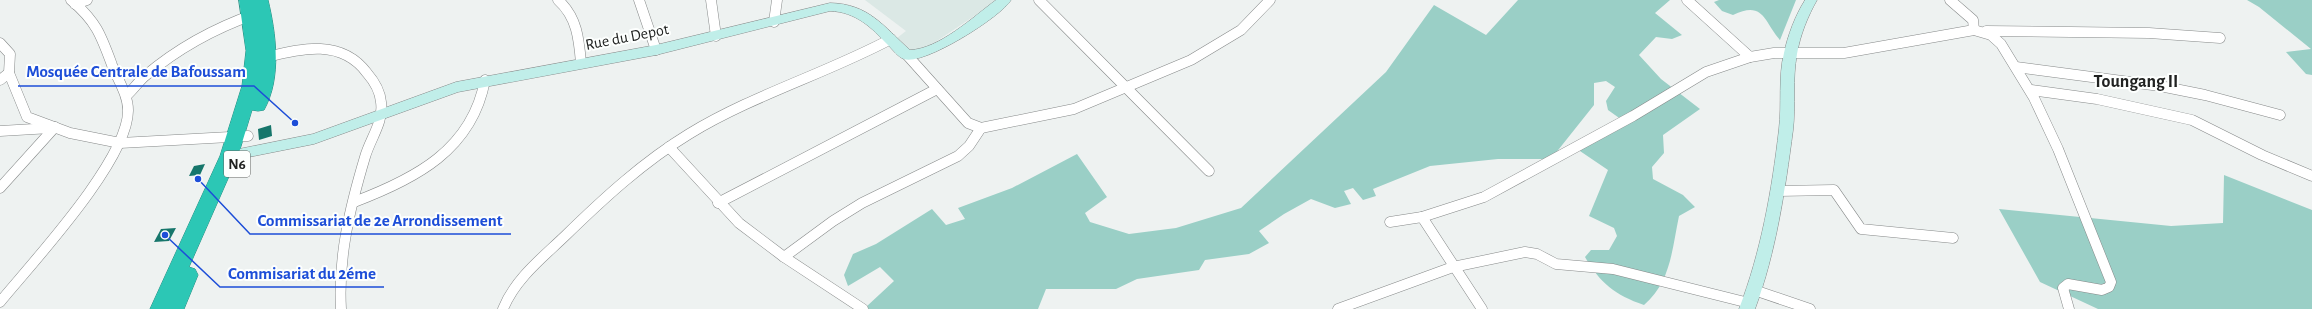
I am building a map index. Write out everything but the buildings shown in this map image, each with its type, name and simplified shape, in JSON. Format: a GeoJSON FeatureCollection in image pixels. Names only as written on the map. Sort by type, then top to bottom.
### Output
{"type":"FeatureCollection","features":[{"type":"Feature","properties":{"kind":"highway","name":"N6"},"geometry":{"type":"LineString","coordinates":[[174,309],[238,146],[263,88],[267,57],[255,7]]}},
{"type":"Feature","properties":{"kind":"highway","name":"N6"},"geometry":{"type":"LineString","coordinates":[[160,309],[238,146],[251,86],[254,51],[255,7]]}},
{"type":"Feature","properties":{"kind":"street"},"geometry":{"type":"LineString","coordinates":[[73,2],[87,0]]}},
{"type":"Feature","properties":{"kind":"street"},"geometry":{"type":"LineString","coordinates":[[558,0],[565,4],[573,18],[578,35],[581,63]]}},
{"type":"Feature","properties":{"kind":"street"},"geometry":{"type":"LineString","coordinates":[[639,0],[656,50]]}},
{"type":"Feature","properties":{"kind":"street"},"geometry":{"type":"LineString","coordinates":[[711,0],[716,36]]}},
{"type":"Feature","properties":{"kind":"street"},"geometry":{"type":"LineString","coordinates":[[774,22],[777,0]]}},
{"type":"Feature","properties":{"kind":"street"},"geometry":{"type":"LineString","coordinates":[[907,55],[923,54],[935,48],[1005,0]]}},
{"type":"Feature","properties":{"kind":"street"},"geometry":{"type":"LineString","coordinates":[[1038,0],[1209,172]]}},
{"type":"Feature","properties":{"kind":"street"},"geometry":{"type":"LineString","coordinates":[[907,55],[968,123],[974,127],[981,128],[1074,110],[1191,60],[1241,30],[1270,0]]}},
{"type":"Feature","properties":{"kind":"street"},"geometry":{"type":"LineString","coordinates":[[1687,0],[1750,57]]}},
{"type":"Feature","properties":{"kind":"street"},"geometry":{"type":"LineString","coordinates":[[1338,309],[1453,267],[1525,252],[1537,254],[1556,264],[1613,269],[1748,306],[1754,290],[1777,191],[1786,128],[1790,54],[1802,16],[1811,0]]}},
{"type":"Feature","properties":{"kind":"street"},"geometry":{"type":"LineString","coordinates":[[1950,0],[1974,20],[1974,30]]}},
{"type":"Feature","properties":{"kind":"street"},"geometry":{"type":"LineString","coordinates":[[0,302],[35,257],[87,196],[120,143],[128,110],[126,96],[120,86],[102,36],[89,15],[73,2]]}},
{"type":"Feature","properties":{"kind":"street","name":"Rue du Depot"},"geometry":{"type":"LineString","coordinates":[[238,146],[314,139],[456,87],[485,80],[656,50],[830,7],[846,6],[858,10],[907,55]]}},
{"type":"Feature","properties":{"kind":"street"},"geometry":{"type":"LineString","coordinates":[[126,96],[147,74],[167,60],[255,7]]}},
{"type":"Feature","properties":{"kind":"street"},"geometry":{"type":"LineString","coordinates":[[1390,222],[1422,217],[1484,197],[1633,116],[1706,72],[1750,57],[1774,52],[1790,54],[1844,53],[1974,30],[2148,33],[2220,38]]}},
{"type":"Feature","properties":{"kind":"street"},"geometry":{"type":"LineString","coordinates":[[1984,31],[1994,37],[2031,90],[2060,150],[2087,224],[2111,282],[2109,287],[2102,290],[2068,284],[2063,288],[2069,309]]}},
{"type":"Feature","properties":{"kind":"street"},"geometry":{"type":"LineString","coordinates":[[503,309],[506,301],[522,279],[564,237],[628,180],[669,147],[728,112],[861,54],[891,39]]}},
{"type":"Feature","properties":{"kind":"street"},"geometry":{"type":"LineString","coordinates":[[0,43],[10,54],[9,73],[27,117],[70,133],[120,143],[238,146]]}},
{"type":"Feature","properties":{"kind":"street"},"geometry":{"type":"LineString","coordinates":[[267,57],[321,48],[335,50],[352,57],[372,78],[378,92],[381,114],[366,156],[343,244],[339,283],[341,309]]}},
{"type":"Feature","properties":{"kind":"street"},"geometry":{"type":"LineString","coordinates":[[2016,67],[2160,86],[2205,95],[2280,115]]}},
{"type":"Feature","properties":{"kind":"street"},"geometry":{"type":"LineString","coordinates":[[0,80],[9,73]]}},
{"type":"Feature","properties":{"kind":"street"},"geometry":{"type":"LineString","coordinates":[[354,202],[384,191],[418,174],[446,154],[468,127],[478,109],[485,80]]}},
{"type":"Feature","properties":{"kind":"street"},"geometry":{"type":"LineString","coordinates":[[718,203],[937,89]]}},
{"type":"Feature","properties":{"kind":"street"},"geometry":{"type":"LineString","coordinates":[[2031,90],[2097,99],[2192,120],[2262,155],[2312,176]]}},
{"type":"Feature","properties":{"kind":"street"},"geometry":{"type":"LineString","coordinates":[[0,131],[55,128]]}},
{"type":"Feature","properties":{"kind":"street"},"geometry":{"type":"LineString","coordinates":[[0,188],[38,144],[55,128]]}},
{"type":"Feature","properties":{"kind":"street"},"geometry":{"type":"LineString","coordinates":[[784,257],[833,221],[862,203],[958,156],[969,146],[981,128]]}},
{"type":"Feature","properties":{"kind":"street"},"geometry":{"type":"LineString","coordinates":[[669,147],[718,203],[738,223],[784,257],[863,309]]}},
{"type":"Feature","properties":{"kind":"street"},"geometry":{"type":"LineString","coordinates":[[1777,191],[1834,190],[1860,229],[1953,238]]}},
{"type":"Feature","properties":{"kind":"street"},"geometry":{"type":"LineString","coordinates":[[1422,217],[1453,267],[1482,309]]}},
{"type":"Feature","properties":{"kind":"street"},"geometry":{"type":"LineString","coordinates":[[1754,290],[1810,309]]}},
{"type":"Feature","properties":{"kind":"shaded area"},"geometry":{"type":"Polygon","coordinates":[[[865,0],[998,0],[928,47],[913,52],[897,38],[906,31],[865,0]]]}},
{"type":"Feature","properties":{"kind":"green space"},"geometry":{"type":"Polygon","coordinates":[[[1518,0],[1670,0],[1655,13],[1682,35],[1672,39],[1656,37],[1639,55],[1661,79],[1700,109],[1663,135],[1664,153],[1652,167],[1653,179],[1683,195],[1695,207],[1679,216],[1672,253],[1665,275],[1653,296],[1644,305],[1625,297],[1609,287],[1596,274],[1585,257],[1591,250],[1609,250],[1617,236],[1614,228],[1589,216],[1608,170],[1577,149],[1622,120],[1608,110],[1606,101],[1615,87],[1606,81],[1594,83],[1594,105],[1551,159],[1498,159],[1430,166],[1373,189],[1376,196],[1363,200],[1353,188],[1344,191],[1351,204],[1335,208],[1311,199],[1284,214],[1259,231],[1269,243],[1249,254],[1205,260],[1199,270],[1137,279],[1116,289],[1046,289],[1038,309],[869,309],[866,307],[894,281],[880,267],[848,286],[844,275],[853,254],[876,244],[932,209],[946,225],[965,219],[958,208],[1012,188],[1077,154],[1107,197],[1085,213],[1090,222],[1129,234],[1176,228],[1241,208],[1386,72],[1434,5],[1486,35],[1518,0]]]}},
{"type":"Feature","properties":{"kind":"green space"},"geometry":{"type":"Polygon","coordinates":[[[1719,0],[1796,0],[1780,40],[1762,15],[1751,10],[1733,15],[1722,11],[1714,2],[1719,0]]]}},
{"type":"Feature","properties":{"kind":"green space"},"geometry":{"type":"Polygon","coordinates":[[[2247,0],[2312,0],[2312,75],[2306,74],[2286,52],[2311,49],[2259,7],[2247,0]]]}},
{"type":"Feature","properties":{"kind":"green space"},"geometry":{"type":"Polygon","coordinates":[[[2224,175],[2312,210],[2312,309],[2098,309],[2040,282],[1999,209],[2171,226],[2223,223],[2224,175]]]}},
{"type":"Feature","properties":{"kind":"place","name":"Mosquée Centrale de Bafoussam"},"geometry":{"type":"Point","coordinates":[295,123]}},
{"type":"Feature","properties":{"kind":"place","name":"Commissariat de 2e Arrondissement"},"geometry":{"type":"Point","coordinates":[198,179]}},
{"type":"Feature","properties":{"kind":"place","name":"Commisariat du 2éme"},"geometry":{"type":"Point","coordinates":[165,235]}},
{"type":"Feature","properties":{"kind":"district","name":"Toungang II"},"geometry":{"type":"Point","coordinates":[2136,82]}}]}
